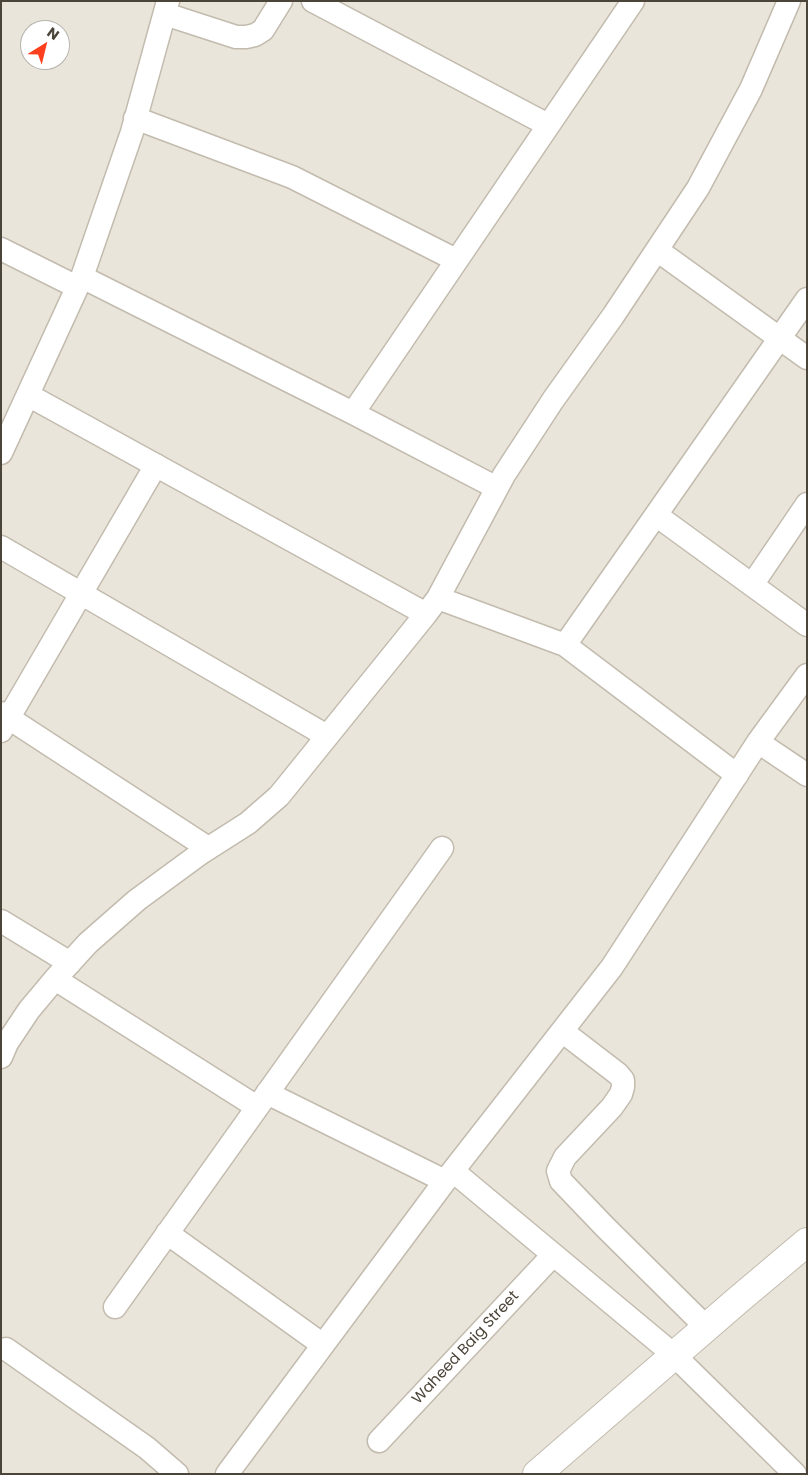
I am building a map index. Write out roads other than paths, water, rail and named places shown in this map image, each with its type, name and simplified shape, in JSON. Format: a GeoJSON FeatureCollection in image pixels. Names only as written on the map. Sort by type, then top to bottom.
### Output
{"type":"FeatureCollection","features":[{"type":"Feature","properties":{"kind":"street"},"geometry":{"type":"LineString","coordinates":[[1,453],[80,282],[136,118],[166,8],[236,37],[246,37],[255,35],[263,30],[280,1]]}},
{"type":"Feature","properties":{"kind":"street"},"geometry":{"type":"LineString","coordinates":[[313,1],[548,125]]}},
{"type":"Feature","properties":{"kind":"street"},"geometry":{"type":"LineString","coordinates":[[353,413],[633,1]]}},
{"type":"Feature","properties":{"kind":"street"},"geometry":{"type":"LineString","coordinates":[[1,1057],[29,1010],[88,943],[137,900],[208,848],[248,823],[279,796],[432,606],[504,475],[698,188],[747,98],[789,1]]}},
{"type":"Feature","properties":{"kind":"street"},"geometry":{"type":"LineString","coordinates":[[136,118],[285,174],[456,260]]}},
{"type":"Feature","properties":{"kind":"street"},"geometry":{"type":"LineString","coordinates":[[1,249],[80,282],[353,413],[497,488]]}},
{"type":"Feature","properties":{"kind":"street"},"geometry":{"type":"LineString","coordinates":[[657,250],[807,358]]}},
{"type":"Feature","properties":{"kind":"street"},"geometry":{"type":"LineString","coordinates":[[564,645],[807,299]]}},
{"type":"Feature","properties":{"kind":"street"},"geometry":{"type":"LineString","coordinates":[[28,395],[156,465],[432,606],[564,645],[600,670],[736,775]]}},
{"type":"Feature","properties":{"kind":"street"},"geometry":{"type":"LineString","coordinates":[[156,465],[4,720],[208,848]]}},
{"type":"Feature","properties":{"kind":"street"},"geometry":{"type":"LineString","coordinates":[[752,585],[807,504]]}},
{"type":"Feature","properties":{"kind":"street"},"geometry":{"type":"LineString","coordinates":[[656,515],[807,626]]}},
{"type":"Feature","properties":{"kind":"street"},"geometry":{"type":"LineString","coordinates":[[1,547],[327,736]]}},
{"type":"Feature","properties":{"kind":"street"},"geometry":{"type":"LineString","coordinates":[[227,1474],[449,1176],[612,967],[758,742],[807,675]]}},
{"type":"Feature","properties":{"kind":"street"},"geometry":{"type":"LineString","coordinates":[[758,742],[807,775]]}},
{"type":"Feature","properties":{"kind":"street"},"geometry":{"type":"LineString","coordinates":[[115,1306],[442,848]]}},
{"type":"Feature","properties":{"kind":"street"},"geometry":{"type":"LineString","coordinates":[[1,921],[62,971],[262,1100],[449,1176],[554,1255],[674,1355],[795,1474]]}},
{"type":"Feature","properties":{"kind":"street"},"geometry":{"type":"LineString","coordinates":[[562,1030],[618,1074],[623,1080],[623,1087],[621,1094],[612,1107],[565,1157],[558,1171],[560,1181],[706,1327]]}},
{"type":"Feature","properties":{"kind":"street"},"geometry":{"type":"LineString","coordinates":[[167,1233],[323,1346]]}},
{"type":"Feature","properties":{"kind":"street"},"geometry":{"type":"LineString","coordinates":[[537,1474],[807,1242]]}},
{"type":"Feature","properties":{"kind":"street","name":"Waheed Baig Street"},"geometry":{"type":"LineString","coordinates":[[379,1441],[554,1255]]}},
{"type":"Feature","properties":{"kind":"street"},"geometry":{"type":"LineString","coordinates":[[6,1348],[147,1448],[177,1474]]}}]}
